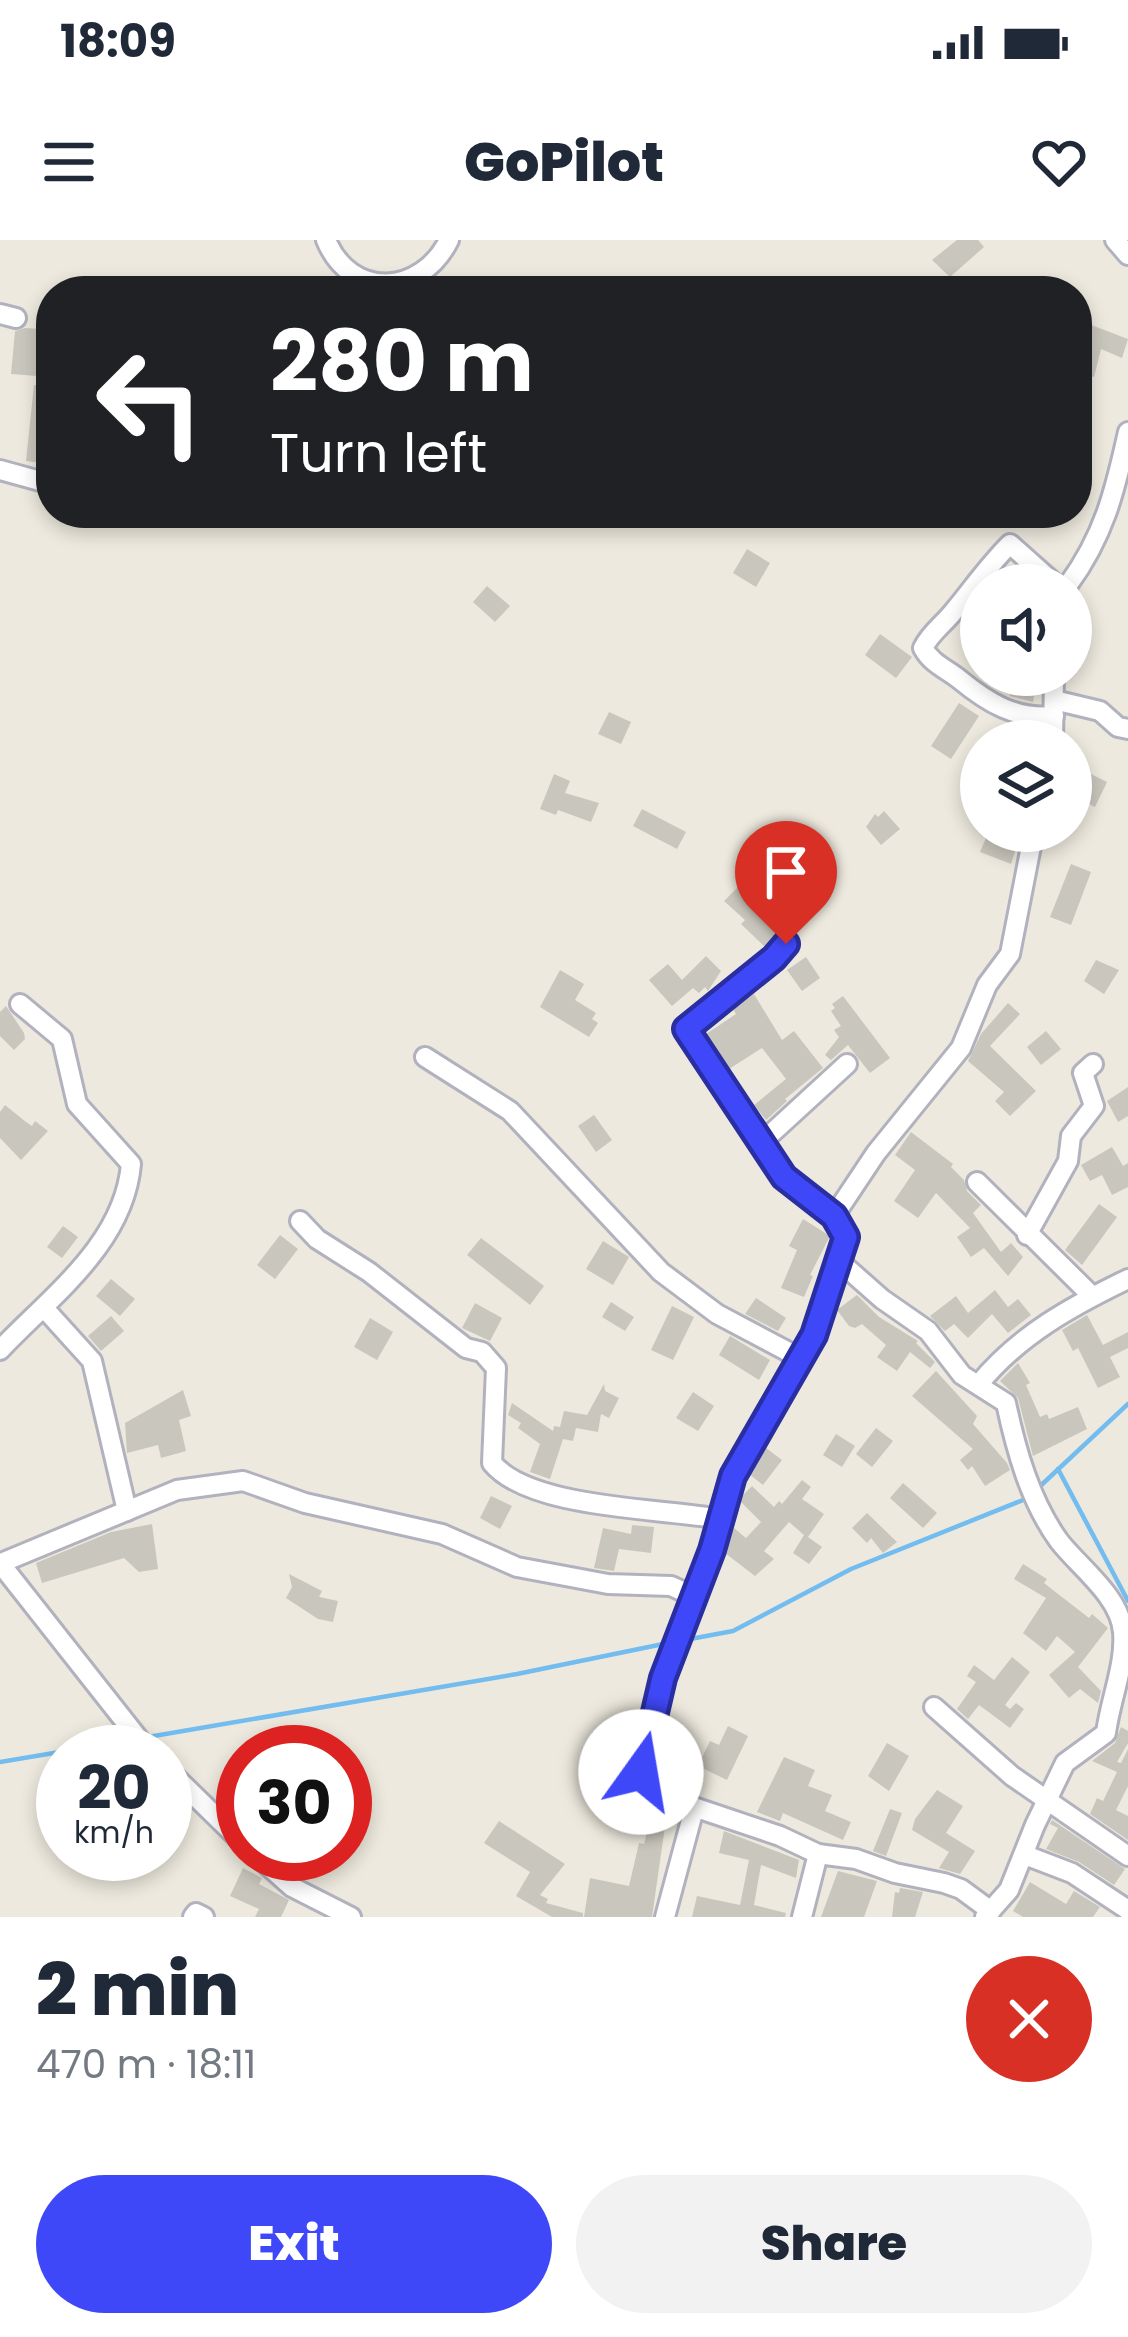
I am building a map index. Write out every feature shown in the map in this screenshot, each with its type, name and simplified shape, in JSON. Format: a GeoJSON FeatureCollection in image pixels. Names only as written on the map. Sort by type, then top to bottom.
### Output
{"type":"FeatureCollection","features":[{"type":"Feature","properties":{"kind":"street"},"geometry":{"type":"LineString","coordinates":[[326,240],[335,259],[356,276]]}},
{"type":"Feature","properties":{"kind":"street"},"geometry":{"type":"LineString","coordinates":[[417,276],[449,240]]}},
{"type":"Feature","properties":{"kind":"street"},"geometry":{"type":"LineString","coordinates":[[1115,240],[1128,255]]}},
{"type":"Feature","properties":{"kind":"street"},"geometry":{"type":"LineString","coordinates":[[1083,564],[1111,508],[1128,432]]}},
{"type":"Feature","properties":{"kind":"street"},"geometry":{"type":"LineString","coordinates":[[0,470],[36,480]]}},
{"type":"Feature","properties":{"kind":"street"},"geometry":{"type":"LineString","coordinates":[[990,564],[1010,544],[1032,564]]}},
{"type":"Feature","properties":{"kind":"street"},"geometry":{"type":"LineString","coordinates":[[960,602],[930,633],[923,648],[930,661],[960,682]]}},
{"type":"Feature","properties":{"kind":"street"},"geometry":{"type":"LineString","coordinates":[[980,696],[1032,718],[1054,708],[1100,711],[1118,727],[1128,729]]}},
{"type":"Feature","properties":{"kind":"street"},"geometry":{"type":"LineString","coordinates":[[1054,696],[1054,720]]}},
{"type":"Feature","properties":{"kind":"street"},"geometry":{"type":"LineString","coordinates":[[834,1216],[876,1153],[961,1048],[987,986],[1010,954],[1030,852]]}},
{"type":"Feature","properties":{"kind":"street"},"geometry":{"type":"LineString","coordinates":[[786,944],[686,1029],[784,1177],[834,1216],[846,1237],[814,1335],[733,1476],[712,1550],[663,1678],[642,1782],[655,1794],[780,1836],[818,1854],[856,1859],[961,1889],[988,1914],[1010,1890],[1034,1826],[1071,1756],[1106,1733],[1123,1630],[1106,1597],[1043,1514],[1011,1436],[1006,1402],[950,1364],[928,1331],[839,1261]]}},
{"type":"Feature","properties":{"kind":"street"},"geometry":{"type":"LineString","coordinates":[[0,1350],[86,1264],[128,1192],[131,1165],[77,1104],[62,1040],[20,1004]]}},
{"type":"Feature","properties":{"kind":"street"},"geometry":{"type":"LineString","coordinates":[[425,1057],[510,1111],[661,1272],[717,1314],[800,1358]]}},
{"type":"Feature","properties":{"kind":"street"},"geometry":{"type":"LineString","coordinates":[[763,1141],[847,1064]]}},
{"type":"Feature","properties":{"kind":"street"},"geometry":{"type":"LineString","coordinates":[[1027,1235],[1067,1161],[1070,1136],[1094,1106],[1083,1073],[1093,1064]]}},
{"type":"Feature","properties":{"kind":"street"},"geometry":{"type":"LineString","coordinates":[[977,1182],[1092,1296]]}},
{"type":"Feature","properties":{"kind":"street"},"geometry":{"type":"LineString","coordinates":[[300,1221],[317,1239],[369,1272],[466,1348],[482,1352],[496,1368],[493,1463],[504,1478],[572,1500],[720,1519]]}},
{"type":"Feature","properties":{"kind":"street"},"geometry":{"type":"LineString","coordinates":[[979,1384],[1001,1357],[1059,1314],[1128,1280]]}},
{"type":"Feature","properties":{"kind":"street"},"geometry":{"type":"LineString","coordinates":[[44,1308],[92,1360],[127,1511]]}},
{"type":"Feature","properties":{"kind":"street"},"geometry":{"type":"LineString","coordinates":[[128,1725],[0,1563],[177,1490],[243,1480],[305,1503],[442,1534],[517,1568],[608,1584],[671,1586],[693,1596]]}},
{"type":"Feature","properties":{"kind":"street"},"geometry":{"type":"LineString","coordinates":[[1106,1597],[1128,1588]]}},
{"type":"Feature","properties":{"kind":"street"},"geometry":{"type":"LineString","coordinates":[[934,1707],[1012,1776],[1128,1856]]}},
{"type":"Feature","properties":{"kind":"street"},"geometry":{"type":"LineString","coordinates":[[192,1793],[216,1817]]}},
{"type":"Feature","properties":{"kind":"street"},"geometry":{"type":"LineString","coordinates":[[665,1917],[694,1809]]}},
{"type":"Feature","properties":{"kind":"street"},"geometry":{"type":"LineString","coordinates":[[802,1917],[818,1854]]}},
{"type":"Feature","properties":{"kind":"street"},"geometry":{"type":"LineString","coordinates":[[1025,1855],[1072,1874],[1128,1910]]}},
{"type":"Feature","properties":{"kind":"street"},"geometry":{"type":"LineString","coordinates":[[285,1881],[351,1917]]}},
{"type":"Feature","properties":{"kind":"street"},"geometry":{"type":"LineString","coordinates":[[194,1917],[196,1913],[204,1917]]}},
{"type":"Feature","properties":{"kind":"building"},"geometry":{"type":"Polygon","coordinates":[[[957,240],[978,240],[984,247],[951,276],[932,260],[957,240]]]}},
{"type":"Feature","properties":{"kind":"building"},"geometry":{"type":"Polygon","coordinates":[[[1092,325],[1128,339],[1122,358],[1101,349],[1094,377],[1092,325]]]}},
{"type":"Feature","properties":{"kind":"building"},"geometry":{"type":"Polygon","coordinates":[[[36,329],[36,376],[11,374],[15,331],[36,329]]]}},
{"type":"Feature","properties":{"kind":"building"},"geometry":{"type":"Polygon","coordinates":[[[34,385],[36,385],[36,462],[26,461],[34,385]]]}},
{"type":"Feature","properties":{"kind":"building"},"geometry":{"type":"Polygon","coordinates":[[[747,549],[770,563],[756,587],[733,573],[747,549]]]}},
{"type":"Feature","properties":{"kind":"building"},"geometry":{"type":"Polygon","coordinates":[[[487,586],[510,606],[495,622],[473,602],[487,586]]]}},
{"type":"Feature","properties":{"kind":"building"},"geometry":{"type":"Polygon","coordinates":[[[880,634],[912,657],[896,678],[865,655],[880,634]]]}},
{"type":"Feature","properties":{"kind":"building"},"geometry":{"type":"Polygon","coordinates":[[[959,703],[979,716],[960,720],[960,745],[951,759],[931,746],[959,703]]]}},
{"type":"Feature","properties":{"kind":"building"},"geometry":{"type":"Polygon","coordinates":[[[609,712],[631,722],[621,744],[598,734],[609,712]]]}},
{"type":"Feature","properties":{"kind":"building"},"geometry":{"type":"Polygon","coordinates":[[[554,774],[570,781],[565,793],[599,803],[591,822],[540,809],[554,774]]]}},
{"type":"Feature","properties":{"kind":"building"},"geometry":{"type":"Polygon","coordinates":[[[1092,774],[1107,782],[1092,806],[1092,774]]]}},
{"type":"Feature","properties":{"kind":"building"},"geometry":{"type":"Polygon","coordinates":[[[642,809],[686,832],[677,849],[633,826],[642,809]]]}},
{"type":"Feature","properties":{"kind":"building"},"geometry":{"type":"Polygon","coordinates":[[[884,811],[900,829],[881,845],[866,827],[875,814],[878,817],[884,811]]]}},
{"type":"Feature","properties":{"kind":"building"},"geometry":{"type":"Polygon","coordinates":[[[980,852],[1015,852],[1011,864],[980,852]]]}},
{"type":"Feature","properties":{"kind":"building"},"geometry":{"type":"Polygon","coordinates":[[[1071,864],[1091,872],[1071,925],[1050,917],[1071,864]]]}},
{"type":"Feature","properties":{"kind":"building"},"geometry":{"type":"Polygon","coordinates":[[[768,874],[788,894],[769,916],[782,928],[765,947],[724,901],[738,887],[748,897],[768,874]]]}},
{"type":"Feature","properties":{"kind":"building"},"geometry":{"type":"Polygon","coordinates":[[[706,956],[721,971],[708,991],[705,987],[699,993],[693,988],[672,1006],[649,980],[668,964],[682,980],[706,956]]]}},
{"type":"Feature","properties":{"kind":"building"},"geometry":{"type":"Polygon","coordinates":[[[806,957],[820,978],[802,991],[787,970],[806,957]]]}},
{"type":"Feature","properties":{"kind":"building"},"geometry":{"type":"Polygon","coordinates":[[[1096,960],[1119,970],[1104,994],[1084,981],[1096,960]]]}},
{"type":"Feature","properties":{"kind":"building"},"geometry":{"type":"Polygon","coordinates":[[[560,970],[584,984],[575,1000],[596,1013],[592,1019],[598,1023],[589,1037],[540,1007],[560,970]]]}},
{"type":"Feature","properties":{"kind":"building"},"geometry":{"type":"Polygon","coordinates":[[[754,994],[782,1040],[794,1031],[823,1068],[766,1120],[754,1105],[786,1079],[762,1048],[729,1069],[706,1034],[736,1014],[733,1009],[754,994]]]}},
{"type":"Feature","properties":{"kind":"building"},"geometry":{"type":"Polygon","coordinates":[[[843,996],[890,1058],[870,1073],[848,1045],[831,1060],[825,1055],[839,1037],[834,1030],[841,1026],[832,1004],[843,996]]]}},
{"type":"Feature","properties":{"kind":"building"},"geometry":{"type":"Polygon","coordinates":[[[1008,1003],[1020,1014],[990,1046],[1036,1091],[1010,1116],[995,1101],[1004,1092],[968,1061],[981,1034],[1008,1003]]]}},
{"type":"Feature","properties":{"kind":"building"},"geometry":{"type":"Polygon","coordinates":[[[6,1006],[24,1033],[25,1039],[14,1050],[0,1036],[0,1012],[6,1006]]]}},
{"type":"Feature","properties":{"kind":"building"},"geometry":{"type":"Polygon","coordinates":[[[1046,1031],[1061,1049],[1041,1065],[1027,1047],[1046,1031]]]}},
{"type":"Feature","properties":{"kind":"building"},"geometry":{"type":"Polygon","coordinates":[[[1128,1087],[1128,1116],[1118,1122],[1107,1101],[1128,1087]]]}},
{"type":"Feature","properties":{"kind":"building"},"geometry":{"type":"Polygon","coordinates":[[[5,1105],[32,1126],[35,1121],[48,1131],[21,1160],[0,1138],[0,1112],[5,1105]]]}},
{"type":"Feature","properties":{"kind":"building"},"geometry":{"type":"Polygon","coordinates":[[[594,1115],[612,1140],[596,1152],[578,1126],[594,1115]]]}},
{"type":"Feature","properties":{"kind":"building"},"geometry":{"type":"Polygon","coordinates":[[[911,1132],[953,1164],[967,1191],[981,1205],[973,1213],[1001,1252],[1011,1243],[1023,1257],[1008,1276],[984,1248],[971,1257],[957,1237],[970,1228],[936,1193],[918,1218],[894,1201],[915,1170],[895,1155],[911,1132]]]}},
{"type":"Feature","properties":{"kind":"building"},"geometry":{"type":"Polygon","coordinates":[[[1112,1147],[1123,1166],[1128,1163],[1128,1187],[1112,1195],[1102,1175],[1090,1181],[1081,1165],[1112,1147]]]}},
{"type":"Feature","properties":{"kind":"building"},"geometry":{"type":"Polygon","coordinates":[[[1099,1204],[1117,1217],[1082,1265],[1065,1250],[1099,1204]]]}},
{"type":"Feature","properties":{"kind":"building"},"geometry":{"type":"Polygon","coordinates":[[[803,1219],[830,1236],[804,1297],[781,1288],[797,1250],[789,1246],[803,1219]]]}},
{"type":"Feature","properties":{"kind":"building"},"geometry":{"type":"Polygon","coordinates":[[[63,1226],[78,1237],[62,1258],[47,1247],[63,1226]]]}},
{"type":"Feature","properties":{"kind":"building"},"geometry":{"type":"Polygon","coordinates":[[[280,1235],[298,1249],[275,1279],[257,1265],[280,1235]]]}},
{"type":"Feature","properties":{"kind":"building"},"geometry":{"type":"Polygon","coordinates":[[[481,1238],[544,1286],[530,1305],[467,1255],[481,1238]]]}},
{"type":"Feature","properties":{"kind":"building"},"geometry":{"type":"Polygon","coordinates":[[[603,1241],[629,1257],[613,1285],[586,1269],[603,1241]]]}},
{"type":"Feature","properties":{"kind":"building"},"geometry":{"type":"Polygon","coordinates":[[[111,1279],[135,1299],[120,1316],[96,1296],[111,1279]]]}},
{"type":"Feature","properties":{"kind":"building"},"geometry":{"type":"Polygon","coordinates":[[[995,1290],[1008,1307],[1018,1299],[1031,1315],[1008,1333],[992,1314],[968,1338],[954,1324],[945,1331],[930,1316],[956,1296],[968,1313],[995,1290]]]}},
{"type":"Feature","properties":{"kind":"building"},"geometry":{"type":"Polygon","coordinates":[[[857,1295],[879,1317],[918,1341],[935,1362],[930,1368],[910,1352],[897,1371],[877,1357],[886,1345],[862,1324],[849,1326],[837,1310],[857,1295]]]}},
{"type":"Feature","properties":{"kind":"building"},"geometry":{"type":"Polygon","coordinates":[[[756,1298],[786,1318],[778,1331],[745,1314],[756,1298]]]}},
{"type":"Feature","properties":{"kind":"building"},"geometry":{"type":"Polygon","coordinates":[[[611,1302],[634,1317],[625,1331],[602,1317],[611,1302]]]}},
{"type":"Feature","properties":{"kind":"building"},"geometry":{"type":"Polygon","coordinates":[[[475,1303],[502,1318],[490,1341],[462,1328],[475,1303]]]}},
{"type":"Feature","properties":{"kind":"building"},"geometry":{"type":"Polygon","coordinates":[[[672,1306],[694,1317],[673,1360],[651,1350],[672,1306]]]}},
{"type":"Feature","properties":{"kind":"building"},"geometry":{"type":"Polygon","coordinates":[[[1087,1315],[1103,1345],[1128,1332],[1128,1348],[1110,1357],[1120,1377],[1098,1388],[1078,1348],[1073,1351],[1062,1330],[1087,1315]]]}},
{"type":"Feature","properties":{"kind":"building"},"geometry":{"type":"Polygon","coordinates":[[[111,1316],[124,1331],[101,1351],[88,1336],[111,1316]]]}},
{"type":"Feature","properties":{"kind":"building"},"geometry":{"type":"Polygon","coordinates":[[[370,1318],[393,1332],[377,1360],[354,1347],[370,1318]]]}},
{"type":"Feature","properties":{"kind":"building"},"geometry":{"type":"Polygon","coordinates":[[[730,1336],[770,1360],[759,1380],[719,1355],[730,1336]]]}},
{"type":"Feature","properties":{"kind":"building"},"geometry":{"type":"Polygon","coordinates":[[[1018,1363],[1040,1417],[1047,1414],[1049,1419],[1078,1407],[1087,1429],[1033,1456],[1018,1398],[1000,1381],[1018,1363]]]}},
{"type":"Feature","properties":{"kind":"building"},"geometry":{"type":"Polygon","coordinates":[[[936,1371],[977,1416],[973,1424],[1010,1470],[985,1486],[972,1466],[968,1470],[960,1460],[973,1449],[912,1396],[936,1371]]]}},
{"type":"Feature","properties":{"kind":"building"},"geometry":{"type":"Polygon","coordinates":[[[604,1384],[605,1391],[619,1398],[609,1418],[601,1414],[598,1432],[576,1428],[573,1441],[563,1439],[550,1479],[530,1472],[540,1444],[508,1415],[512,1403],[553,1431],[554,1426],[560,1427],[564,1411],[587,1415],[604,1384]]]}},
{"type":"Feature","properties":{"kind":"building"},"geometry":{"type":"Polygon","coordinates":[[[183,1390],[191,1416],[179,1420],[186,1451],[161,1458],[158,1445],[127,1453],[125,1423],[183,1390]]]}},
{"type":"Feature","properties":{"kind":"building"},"geometry":{"type":"Polygon","coordinates":[[[693,1392],[714,1406],[698,1431],[676,1418],[693,1392]]]}},
{"type":"Feature","properties":{"kind":"building"},"geometry":{"type":"Polygon","coordinates":[[[876,1428],[893,1441],[872,1467],[856,1454],[876,1428]]]}},
{"type":"Feature","properties":{"kind":"building"},"geometry":{"type":"Polygon","coordinates":[[[836,1434],[855,1446],[842,1467],[823,1455],[836,1434]]]}},
{"type":"Feature","properties":{"kind":"building"},"geometry":{"type":"Polygon","coordinates":[[[766,1448],[782,1460],[763,1485],[749,1474],[766,1448]]]}},
{"type":"Feature","properties":{"kind":"building"},"geometry":{"type":"Polygon","coordinates":[[[802,1480],[811,1487],[802,1499],[824,1514],[808,1537],[822,1547],[809,1564],[793,1553],[804,1535],[789,1522],[764,1551],[774,1559],[755,1576],[725,1553],[734,1528],[746,1538],[761,1522],[741,1497],[752,1486],[774,1507],[802,1480]]]}},
{"type":"Feature","properties":{"kind":"building"},"geometry":{"type":"Polygon","coordinates":[[[903,1483],[937,1513],[923,1528],[890,1498],[903,1483]]]}},
{"type":"Feature","properties":{"kind":"building"},"geometry":{"type":"Polygon","coordinates":[[[491,1496],[512,1506],[500,1529],[480,1518],[491,1496]]]}},
{"type":"Feature","properties":{"kind":"building"},"geometry":{"type":"Polygon","coordinates":[[[867,1513],[897,1542],[883,1553],[871,1538],[867,1543],[852,1528],[867,1513]]]}},
{"type":"Feature","properties":{"kind":"building"},"geometry":{"type":"Polygon","coordinates":[[[152,1524],[158,1569],[139,1572],[124,1558],[42,1583],[36,1563],[111,1532],[152,1524]]]}},
{"type":"Feature","properties":{"kind":"building"},"geometry":{"type":"Polygon","coordinates":[[[632,1525],[654,1527],[651,1553],[619,1549],[614,1571],[594,1568],[603,1528],[631,1534],[632,1525]]]}},
{"type":"Feature","properties":{"kind":"building"},"geometry":{"type":"Polygon","coordinates":[[[1023,1564],[1108,1628],[1078,1667],[1101,1691],[1098,1703],[1080,1689],[1069,1698],[1049,1675],[1075,1652],[1057,1636],[1046,1651],[1023,1633],[1046,1598],[1014,1579],[1023,1564]]]}},
{"type":"Feature","properties":{"kind":"building"},"geometry":{"type":"Polygon","coordinates":[[[289,1574],[322,1591],[319,1597],[338,1601],[333,1622],[318,1619],[286,1598],[292,1587],[289,1574]]]}},
{"type":"Feature","properties":{"kind":"building"},"geometry":{"type":"Polygon","coordinates":[[[1012,1657],[1030,1672],[1005,1705],[1010,1709],[1016,1703],[1024,1709],[1010,1728],[979,1705],[968,1719],[957,1709],[976,1682],[967,1676],[974,1665],[994,1680],[1012,1657]]]}},
{"type":"Feature","properties":{"kind":"building"},"geometry":{"type":"Polygon","coordinates":[[[728,1726],[748,1736],[727,1780],[698,1766],[710,1741],[719,1745],[728,1726]]]}},
{"type":"Feature","properties":{"kind":"building"},"geometry":{"type":"Polygon","coordinates":[[[1121,1727],[1128,1731],[1128,1743],[1117,1762],[1121,1763],[1128,1749],[1128,1786],[1116,1810],[1128,1816],[1128,1840],[1090,1814],[1097,1798],[1103,1801],[1117,1772],[1092,1761],[1115,1743],[1121,1727]]]}},
{"type":"Feature","properties":{"kind":"building"},"geometry":{"type":"Polygon","coordinates":[[[664,1742],[681,1748],[676,1763],[703,1774],[695,1793],[655,1775],[664,1742]]]}},
{"type":"Feature","properties":{"kind":"building"},"geometry":{"type":"Polygon","coordinates":[[[887,1743],[909,1756],[889,1791],[868,1776],[887,1743]]]}},
{"type":"Feature","properties":{"kind":"building"},"geometry":{"type":"Polygon","coordinates":[[[596,1745],[624,1750],[618,1783],[591,1779],[596,1745]]]}},
{"type":"Feature","properties":{"kind":"building"},"geometry":{"type":"Polygon","coordinates":[[[784,1757],[815,1770],[808,1786],[832,1795],[825,1811],[851,1822],[843,1840],[783,1813],[780,1821],[757,1812],[784,1757]]]}},
{"type":"Feature","properties":{"kind":"building"},"geometry":{"type":"Polygon","coordinates":[[[937,1790],[963,1806],[946,1833],[975,1851],[960,1874],[939,1868],[949,1852],[912,1830],[937,1790]]]}},
{"type":"Feature","properties":{"kind":"building"},"geometry":{"type":"Polygon","coordinates":[[[633,1795],[667,1812],[652,1917],[584,1917],[590,1878],[629,1886],[651,1816],[626,1809],[633,1795]]]}},
{"type":"Feature","properties":{"kind":"building"},"geometry":{"type":"Polygon","coordinates":[[[890,1809],[902,1813],[886,1856],[873,1851],[890,1809]]]}},
{"type":"Feature","properties":{"kind":"building"},"geometry":{"type":"Polygon","coordinates":[[[1052,1820],[1125,1869],[1114,1885],[1079,1862],[1046,1849],[1058,1828],[1050,1824],[1052,1820]]]}},
{"type":"Feature","properties":{"kind":"building"},"geometry":{"type":"Polygon","coordinates":[[[499,1821],[565,1864],[540,1895],[548,1899],[546,1903],[583,1913],[583,1917],[552,1917],[516,1896],[530,1872],[484,1843],[499,1821]]]}},
{"type":"Feature","properties":{"kind":"building"},"geometry":{"type":"Polygon","coordinates":[[[724,1831],[799,1860],[796,1878],[761,1865],[754,1905],[786,1913],[785,1917],[692,1917],[697,1896],[740,1905],[749,1860],[719,1853],[724,1831]]]}},
{"type":"Feature","properties":{"kind":"building"},"geometry":{"type":"Polygon","coordinates":[[[838,1871],[877,1881],[864,1917],[821,1917],[838,1871]]]}},
{"type":"Feature","properties":{"kind":"building"},"geometry":{"type":"Polygon","coordinates":[[[237,1881],[260,1881],[289,1900],[281,1917],[255,1917],[259,1909],[230,1896],[237,1881]]]}},
{"type":"Feature","properties":{"kind":"building"},"geometry":{"type":"Polygon","coordinates":[[[1030,1882],[1066,1904],[1074,1891],[1100,1907],[1093,1917],[1023,1917],[1013,1911],[1030,1882]]]}},
{"type":"Feature","properties":{"kind":"building"},"geometry":{"type":"Polygon","coordinates":[[[900,1888],[923,1892],[915,1917],[892,1917],[895,1892],[900,1888]]]}},
{"type":"Feature","properties":{"kind":"waterway"},"geometry":{"type":"LineString","coordinates":[[1036,1490],[1128,1404]]}},
{"type":"Feature","properties":{"kind":"waterway"},"geometry":{"type":"LineString","coordinates":[[1058,1469],[1128,1601]]}},
{"type":"Feature","properties":{"kind":"waterway"},"geometry":{"type":"LineString","coordinates":[[685,1640],[733,1631],[851,1569],[1028,1498]]}},
{"type":"Feature","properties":{"kind":"waterway"},"geometry":{"type":"LineString","coordinates":[[192,1729],[668,1643]]}},
{"type":"Feature","properties":{"kind":"waterway"},"geometry":{"type":"LineString","coordinates":[[0,1762],[36,1756]]}},
{"type":"Feature","properties":{"kind":"route"},"geometry":{"type":"LineString","coordinates":[[641,1772],[663,1678],[712,1550],[733,1476],[814,1335],[846,1237],[834,1216],[784,1177],[686,1029],[786,944]]}}]}
